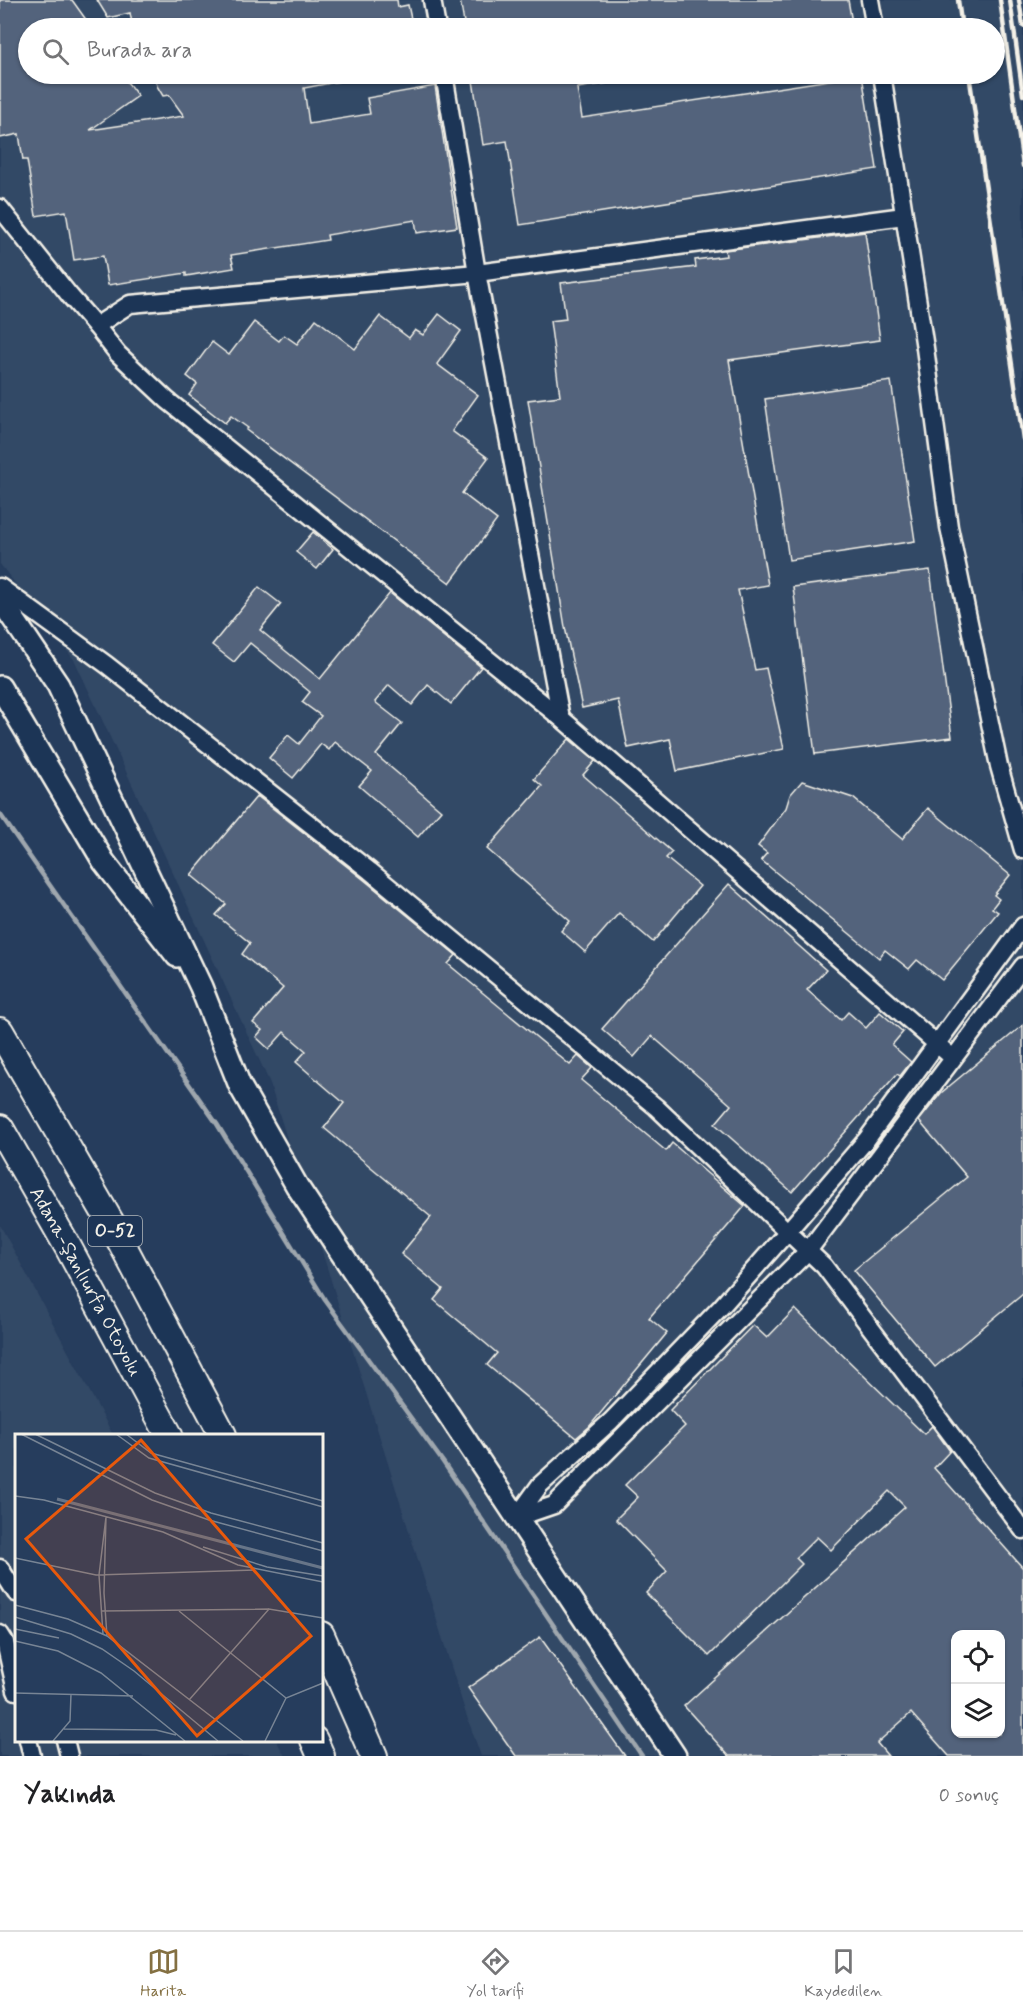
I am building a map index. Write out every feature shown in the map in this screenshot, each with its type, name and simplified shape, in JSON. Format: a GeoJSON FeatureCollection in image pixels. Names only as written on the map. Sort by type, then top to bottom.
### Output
{"type":"FeatureCollection","features":[{"type":"Feature","properties":{"kind":"highway","name":"O-52"},"geometry":{"type":"LineString","coordinates":[[0,1032],[111,1223],[222,1434]]}},
{"type":"Feature","properties":{"kind":"highway","name":"Adana-Şanlıurfa Otoyolu"},"geometry":{"type":"LineString","coordinates":[[0,1128],[68,1247],[168,1434]]}},
{"type":"Feature","properties":{"kind":"highway"},"geometry":{"type":"LineString","coordinates":[[322,1637],[374,1756]]}},
{"type":"Feature","properties":{"kind":"highway"},"geometry":{"type":"LineString","coordinates":[[314,1741],[321,1756]]}},
{"type":"Feature","properties":{"kind":"main road"},"geometry":{"type":"LineString","coordinates":[[0,598],[58,685],[201,987],[240,1086],[297,1186],[675,1756]]}},
{"type":"Feature","properties":{"kind":"main road"},"geometry":{"type":"LineString","coordinates":[[0,687],[104,862],[201,987]]}},
{"type":"Feature","properties":{"kind":"street"},"geometry":{"type":"LineString","coordinates":[[432,0],[435,18]]}},
{"type":"Feature","properties":{"kind":"street"},"geometry":{"type":"LineString","coordinates":[[870,0],[873,18]]}},
{"type":"Feature","properties":{"kind":"street"},"geometry":{"type":"LineString","coordinates":[[446,84],[477,273],[561,718]]}},
{"type":"Feature","properties":{"kind":"street"},"geometry":{"type":"LineString","coordinates":[[884,84],[925,348],[949,527],[999,766],[1023,850]]}},
{"type":"Feature","properties":{"kind":"street"},"geometry":{"type":"LineString","coordinates":[[0,208],[118,354],[167,400],[561,718],[953,1058]]}},
{"type":"Feature","properties":{"kind":"street"},"geometry":{"type":"LineString","coordinates":[[96,326],[130,304],[477,273],[904,216]]}},
{"type":"Feature","properties":{"kind":"street"},"geometry":{"type":"LineString","coordinates":[[0,587],[107,665],[370,871],[656,1107],[824,1266],[1023,1530]]}},
{"type":"Feature","properties":{"kind":"street"},"geometry":{"type":"LineString","coordinates":[[516,1518],[540,1485],[611,1421],[721,1307],[867,1139],[1023,926]]}},
{"type":"Feature","properties":{"kind":"street"},"geometry":{"type":"LineString","coordinates":[[516,1518],[554,1505],[808,1251],[1023,966]]}},
{"type":"Feature","properties":{"kind":"street"},"geometry":{"type":"LineString","coordinates":[[0,1568],[15,1591]]}},
{"type":"Feature","properties":{"kind":"street"},"geometry":{"type":"LineString","coordinates":[[0,1634],[5,1642],[15,1687]]}},
{"type":"Feature","properties":{"kind":"street"},"geometry":{"type":"LineString","coordinates":[[28,1741],[32,1756]]}},
{"type":"Feature","properties":{"kind":"street"},"geometry":{"type":"LineString","coordinates":[[65,1741],[69,1756]]}},
{"type":"Feature","properties":{"kind":"shaded area"},"geometry":{"type":"Polygon","coordinates":[[[0,0],[1023,0],[1023,1756],[481,1756],[269,1081],[75,661],[0,564],[0,0]]]}},
{"type":"Feature","properties":{"kind":"shaded area"},"geometry":{"type":"Polygon","coordinates":[[[0,1225],[112,1434],[15,1434],[15,1741],[277,1741],[285,1756],[0,1756],[0,1225]]]}},
{"type":"Feature","properties":{"kind":"building"},"geometry":{"type":"Polygon","coordinates":[[[0,0],[72,0],[85,18],[18,18],[18,84],[129,84],[138,96],[90,130],[184,116],[169,95],[163,96],[156,84],[325,84],[304,88],[309,124],[370,114],[367,98],[435,86],[457,227],[417,233],[415,220],[327,235],[328,240],[231,255],[234,268],[108,285],[103,256],[74,260],[66,211],[36,216],[27,160],[23,160],[19,134],[0,138],[0,0]]]}},
{"type":"Feature","properties":{"kind":"building"},"geometry":{"type":"Polygon","coordinates":[[[97,0],[397,0],[398,7],[408,5],[411,18],[131,18],[130,13],[108,18],[97,0]]]}},
{"type":"Feature","properties":{"kind":"building"},"geometry":{"type":"Polygon","coordinates":[[[460,0],[848,0],[851,18],[463,18],[460,0]]]}},
{"type":"Feature","properties":{"kind":"building"},"geometry":{"type":"Polygon","coordinates":[[[474,84],[602,84],[577,88],[582,118],[803,84],[863,84],[877,169],[520,225],[507,141],[483,145],[474,84]]]}},
{"type":"Feature","properties":{"kind":"building"},"geometry":{"type":"Polygon","coordinates":[[[865,232],[880,340],[729,360],[768,585],[738,590],[755,670],[766,668],[784,749],[677,771],[670,739],[628,748],[618,700],[582,708],[565,627],[528,400],[560,396],[550,321],[566,319],[561,283],[696,267],[695,260],[726,256],[725,250],[865,232]]]}},
{"type":"Feature","properties":{"kind":"building"},"geometry":{"type":"Polygon","coordinates":[[[439,314],[461,331],[437,364],[478,395],[452,431],[488,458],[462,493],[497,520],[450,583],[246,430],[248,428],[231,416],[225,423],[189,395],[197,384],[187,376],[212,342],[229,355],[254,322],[279,341],[284,335],[297,344],[316,319],[355,349],[380,316],[409,338],[415,330],[423,335],[439,314]]]}},
{"type":"Feature","properties":{"kind":"building"},"geometry":{"type":"Polygon","coordinates":[[[891,381],[915,541],[789,560],[765,399],[891,381]]]}},
{"type":"Feature","properties":{"kind":"building"},"geometry":{"type":"Polygon","coordinates":[[[313,532],[333,549],[317,569],[296,552],[313,532]]]}},
{"type":"Feature","properties":{"kind":"building"},"geometry":{"type":"Polygon","coordinates":[[[930,570],[952,737],[815,754],[793,587],[930,570]]]}},
{"type":"Feature","properties":{"kind":"building"},"geometry":{"type":"Polygon","coordinates":[[[259,587],[281,604],[260,630],[320,679],[390,593],[481,667],[451,704],[428,685],[412,705],[389,685],[375,702],[402,723],[376,755],[441,810],[418,837],[359,786],[372,771],[335,742],[329,750],[321,744],[293,778],[269,758],[288,735],[299,744],[321,716],[302,702],[310,692],[250,643],[234,662],[212,645],[259,587]]]}},
{"type":"Feature","properties":{"kind":"building"},"geometry":{"type":"Polygon","coordinates":[[[569,739],[595,761],[583,775],[672,852],[666,858],[700,886],[653,942],[619,913],[585,952],[561,931],[570,921],[487,849],[542,786],[534,779],[569,739]]]}},
{"type":"Feature","properties":{"kind":"building"},"geometry":{"type":"Polygon","coordinates":[[[802,781],[853,798],[902,839],[928,808],[1010,875],[994,895],[999,899],[992,908],[998,912],[942,980],[917,960],[909,969],[885,950],[879,958],[761,860],[767,853],[758,846],[786,808],[790,795],[802,781]]]}},
{"type":"Feature","properties":{"kind":"building"},"geometry":{"type":"Polygon","coordinates":[[[257,796],[456,955],[448,964],[570,1065],[578,1056],[592,1068],[581,1080],[666,1151],[672,1143],[745,1206],[649,1318],[667,1333],[589,1427],[576,1438],[487,1365],[497,1353],[434,1300],[443,1289],[401,1254],[431,1217],[324,1128],[344,1103],[296,1062],[306,1051],[284,1032],[269,1049],[256,1037],[262,1030],[253,1023],[283,988],[242,954],[250,943],[216,915],[226,904],[191,875],[257,796]]]}},
{"type":"Feature","properties":{"kind":"building"},"geometry":{"type":"Polygon","coordinates":[[[729,884],[826,970],[807,990],[841,1020],[848,1012],[866,1028],[880,1012],[903,1032],[892,1045],[911,1062],[900,1076],[897,1074],[792,1192],[715,1124],[731,1105],[652,1036],[634,1057],[602,1029],[729,884]]]}},
{"type":"Feature","properties":{"kind":"building"},"geometry":{"type":"Polygon","coordinates":[[[1023,1025],[1023,1294],[935,1367],[854,1270],[967,1177],[919,1121],[941,1093],[1023,1025]]]}},
{"type":"Feature","properties":{"kind":"building"},"geometry":{"type":"Polygon","coordinates":[[[795,1309],[924,1434],[932,1426],[950,1451],[934,1468],[1023,1568],[1023,1756],[949,1756],[911,1713],[877,1743],[888,1756],[729,1756],[684,1706],[905,1507],[889,1491],[831,1550],[817,1537],[796,1558],[802,1564],[709,1656],[646,1593],[667,1571],[616,1519],[638,1497],[625,1485],[685,1426],[670,1410],[753,1325],[767,1338],[795,1309]]]}},
{"type":"Feature","properties":{"kind":"building"},"geometry":{"type":"Polygon","coordinates":[[[540,1637],[625,1756],[516,1756],[468,1688],[540,1637]]]}},
{"type":"Feature","properties":{"kind":"waterway"},"geometry":{"type":"LineString","coordinates":[[0,814],[217,1124],[325,1300],[443,1462],[642,1756]]}},
{"type":"Feature","properties":{"kind":"railway"},"geometry":{"type":"LineString","coordinates":[[958,0],[961,18]]}},
{"type":"Feature","properties":{"kind":"railway"},"geometry":{"type":"LineString","coordinates":[[1000,0],[1002,18]]}},
{"type":"Feature","properties":{"kind":"railway"},"geometry":{"type":"LineString","coordinates":[[1010,0],[1023,95]]}},
{"type":"Feature","properties":{"kind":"railway"},"geometry":{"type":"LineString","coordinates":[[1019,0],[1023,26]]}},
{"type":"Feature","properties":{"kind":"railway"},"geometry":{"type":"LineString","coordinates":[[1005,36],[1023,166]]}},
{"type":"Feature","properties":{"kind":"railway"},"geometry":{"type":"LineString","coordinates":[[970,84],[1023,439]]}}]}
